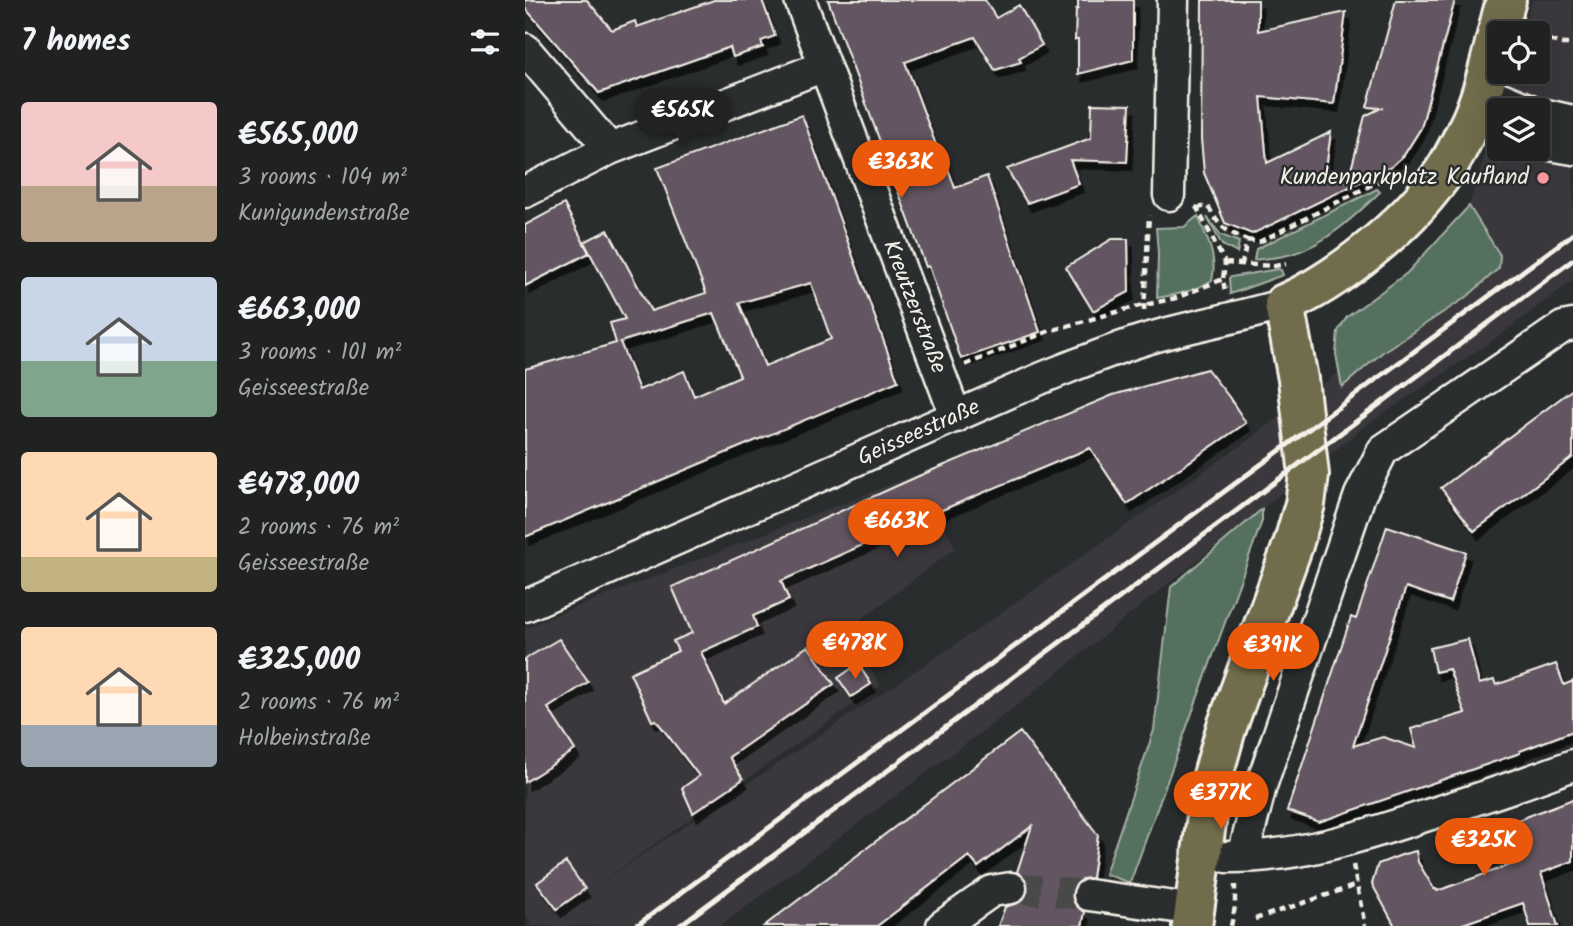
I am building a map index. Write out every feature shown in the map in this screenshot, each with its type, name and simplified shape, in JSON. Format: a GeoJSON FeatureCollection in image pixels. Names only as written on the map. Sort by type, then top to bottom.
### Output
{"type":"FeatureCollection","features":[{"type":"Feature","properties":{"kind":"main road"},"geometry":{"type":"LineString","coordinates":[[1194,918],[1212,779],[1226,729],[1300,525],[1308,489],[1300,392],[1284,304],[1306,295],[1368,250],[1403,219],[1437,182],[1485,111],[1506,0]]}},
{"type":"Feature","properties":{"kind":"street","name":"Kreutzerstraße"},"geometry":{"type":"LineString","coordinates":[[800,0],[956,417]]}},
{"type":"Feature","properties":{"kind":"street"},"geometry":{"type":"LineString","coordinates":[[1169,195],[1173,0]]}},
{"type":"Feature","properties":{"kind":"street"},"geometry":{"type":"LineString","coordinates":[[525,49],[610,149]]}},
{"type":"Feature","properties":{"kind":"street"},"geometry":{"type":"LineString","coordinates":[[525,192],[610,149],[824,66]]}},
{"type":"Feature","properties":{"kind":"street"},"geometry":{"type":"LineString","coordinates":[[1550,116],[1573,121]]}},
{"type":"Feature","properties":{"kind":"street"},"geometry":{"type":"LineString","coordinates":[[1550,145],[1573,149]]}},
{"type":"Feature","properties":{"kind":"street","name":"Geisseestraße"},"geometry":{"type":"LineString","coordinates":[[525,606],[1042,378],[1143,340],[1284,304]]}},
{"type":"Feature","properties":{"kind":"street"},"geometry":{"type":"LineString","coordinates":[[1243,856],[1261,786],[1360,495],[1383,450],[1563,327],[1573,325]]}},
{"type":"Feature","properties":{"kind":"street"},"geometry":{"type":"LineString","coordinates":[[1202,856],[1243,856],[1309,850],[1348,840],[1573,765]]}},
{"type":"Feature","properties":{"kind":"street"},"geometry":{"type":"LineString","coordinates":[[942,926],[992,891],[1011,888]]}},
{"type":"Feature","properties":{"kind":"street"},"geometry":{"type":"LineString","coordinates":[[1089,895],[1194,918]]}},
{"type":"Feature","properties":{"kind":"path"},"geometry":{"type":"LineString","coordinates":[[1550,40],[1573,44]]}},
{"type":"Feature","properties":{"kind":"path"},"geometry":{"type":"LineString","coordinates":[[1143,340],[1149,214],[1169,195],[1197,208],[1208,206],[1218,225],[1226,232],[1259,242],[1385,178],[1399,174]]}},
{"type":"Feature","properties":{"kind":"path"},"geometry":{"type":"LineString","coordinates":[[1197,208],[1225,263],[1223,279],[1229,319]]}},
{"type":"Feature","properties":{"kind":"path"},"geometry":{"type":"LineString","coordinates":[[1242,264],[1247,240]]}},
{"type":"Feature","properties":{"kind":"path"},"geometry":{"type":"LineString","coordinates":[[1225,263],[1274,266],[1286,264]]}},
{"type":"Feature","properties":{"kind":"path"},"geometry":{"type":"LineString","coordinates":[[940,377],[1049,331],[1176,298],[1223,279]]}},
{"type":"Feature","properties":{"kind":"path"},"geometry":{"type":"LineString","coordinates":[[1348,840],[1365,926]]}},
{"type":"Feature","properties":{"kind":"path"},"geometry":{"type":"LineString","coordinates":[[1255,919],[1357,885]]}},
{"type":"Feature","properties":{"kind":"shaded area"},"geometry":{"type":"Polygon","coordinates":[[[1532,0],[1573,0],[1573,280],[1496,338],[1365,426],[1011,710],[720,926],[527,926],[531,923],[525,914],[525,629],[959,458],[921,476],[955,548],[847,630],[880,685],[587,892],[978,629],[1246,442],[1499,252],[1469,206],[1487,147],[1487,161],[1550,161],[1550,98],[1502,98],[1506,84],[1550,84],[1550,21],[1525,21],[1532,0]]]}},
{"type":"Feature","properties":{"kind":"green space"},"geometry":{"type":"Polygon","coordinates":[[[1377,189],[1380,192],[1339,228],[1317,243],[1287,255],[1254,260],[1256,249],[1377,189]]]}},
{"type":"Feature","properties":{"kind":"green space"},"geometry":{"type":"Polygon","coordinates":[[[1469,206],[1500,255],[1499,268],[1468,296],[1384,351],[1342,387],[1336,354],[1338,331],[1347,317],[1407,273],[1469,206]]]}},
{"type":"Feature","properties":{"kind":"green space"},"geometry":{"type":"Polygon","coordinates":[[[1198,216],[1212,255],[1212,280],[1192,290],[1157,298],[1156,228],[1184,227],[1198,216]]]}},
{"type":"Feature","properties":{"kind":"green space"},"geometry":{"type":"Polygon","coordinates":[[[1207,217],[1221,235],[1239,242],[1237,253],[1222,245],[1207,217]]]}},
{"type":"Feature","properties":{"kind":"green space"},"geometry":{"type":"Polygon","coordinates":[[[1278,269],[1283,275],[1230,294],[1229,278],[1278,269]]]}},
{"type":"Feature","properties":{"kind":"green space"},"geometry":{"type":"Polygon","coordinates":[[[1262,509],[1262,521],[1130,883],[1105,874],[1154,730],[1171,587],[1262,509]]]}},
{"type":"Feature","properties":{"kind":"building"},"geometry":{"type":"Polygon","coordinates":[[[525,0],[587,0],[612,30],[635,21],[637,27],[714,0],[762,0],[775,36],[761,41],[763,47],[733,57],[730,47],[599,93],[525,8],[525,0]]]}},
{"type":"Feature","properties":{"kind":"building"},"geometry":{"type":"Polygon","coordinates":[[[828,0],[985,0],[996,18],[1019,5],[1042,45],[1019,58],[1021,62],[995,70],[975,37],[905,62],[942,161],[945,160],[955,188],[987,176],[1040,332],[961,359],[929,266],[926,267],[828,0]]]}},
{"type":"Feature","properties":{"kind":"building"},"geometry":{"type":"Polygon","coordinates":[[[1078,0],[1133,0],[1133,60],[1078,74],[1078,40],[1075,40],[1078,0]]]}},
{"type":"Feature","properties":{"kind":"building"},"geometry":{"type":"Polygon","coordinates":[[[1202,0],[1258,0],[1258,31],[1346,12],[1334,104],[1261,97],[1267,163],[1331,132],[1325,176],[1348,181],[1365,116],[1381,108],[1367,107],[1396,0],[1455,0],[1421,128],[1404,155],[1391,167],[1252,234],[1225,223],[1204,173],[1201,139],[1202,0]]]}},
{"type":"Feature","properties":{"kind":"building"},"geometry":{"type":"Polygon","coordinates":[[[1092,104],[1130,105],[1127,162],[1070,160],[1079,184],[1027,203],[1007,169],[1091,138],[1092,104]]]}},
{"type":"Feature","properties":{"kind":"building"},"geometry":{"type":"Polygon","coordinates":[[[802,115],[898,381],[525,537],[525,369],[616,343],[610,323],[625,319],[584,242],[608,230],[651,311],[706,293],[657,168],[802,115]],[[811,283],[739,303],[765,366],[831,339],[811,283]],[[714,313],[620,342],[639,390],[684,371],[694,396],[740,376],[714,313]]]}},
{"type":"Feature","properties":{"kind":"building"},"geometry":{"type":"Polygon","coordinates":[[[564,204],[589,253],[525,286],[525,225],[564,204]]]}},
{"type":"Feature","properties":{"kind":"building"},"geometry":{"type":"Polygon","coordinates":[[[1112,239],[1128,239],[1129,292],[1093,311],[1066,267],[1112,239]]]}},
{"type":"Feature","properties":{"kind":"building"},"geometry":{"type":"Polygon","coordinates":[[[1207,369],[1246,423],[1127,504],[1090,448],[781,581],[789,600],[753,616],[757,627],[701,652],[724,704],[808,646],[834,684],[729,757],[743,779],[693,813],[682,788],[699,776],[656,720],[652,721],[630,673],[678,651],[673,641],[692,633],[672,587],[921,475],[1113,395],[1207,369]]]}},
{"type":"Feature","properties":{"kind":"building"},"geometry":{"type":"Polygon","coordinates":[[[1573,389],[1573,457],[1474,531],[1441,488],[1573,389]]]}},
{"type":"Feature","properties":{"kind":"building"},"geometry":{"type":"Polygon","coordinates":[[[1387,526],[1466,552],[1450,602],[1406,587],[1353,746],[1383,737],[1416,748],[1411,729],[1465,713],[1449,669],[1435,672],[1430,648],[1468,639],[1479,684],[1494,680],[1496,685],[1556,664],[1564,685],[1573,681],[1573,731],[1520,753],[1319,822],[1287,811],[1351,617],[1356,619],[1387,526]]]}},
{"type":"Feature","properties":{"kind":"building"},"geometry":{"type":"Polygon","coordinates":[[[559,639],[588,682],[548,708],[575,750],[525,782],[525,659],[559,639]]]}},
{"type":"Feature","properties":{"kind":"building"},"geometry":{"type":"Polygon","coordinates":[[[858,664],[871,684],[851,697],[838,678],[858,664]]]}},
{"type":"Feature","properties":{"kind":"building"},"geometry":{"type":"Polygon","coordinates":[[[1020,732],[1098,835],[1092,878],[1082,879],[1072,892],[1073,902],[1085,912],[1082,926],[998,926],[1005,907],[1021,902],[1027,894],[1028,885],[1025,878],[1017,872],[1032,826],[978,867],[969,856],[877,926],[764,926],[1020,732]]]}},
{"type":"Feature","properties":{"kind":"building"},"geometry":{"type":"Polygon","coordinates":[[[1573,799],[1573,861],[1541,873],[1558,926],[1530,926],[1523,903],[1457,926],[1395,926],[1372,884],[1378,864],[1416,851],[1418,862],[1437,891],[1516,863],[1502,826],[1573,799]]]}},
{"type":"Feature","properties":{"kind":"building"},"geometry":{"type":"Polygon","coordinates":[[[566,862],[585,889],[557,909],[537,883],[566,862]]]}},
{"type":"Feature","properties":{"kind":"tunnel"},"geometry":{"type":"LineString","coordinates":[[1011,888],[1089,895]]}},
{"type":"Feature","properties":{"kind":"railway"},"geometry":{"type":"LineString","coordinates":[[636,926],[1573,234]]}},
{"type":"Feature","properties":{"kind":"railway"},"geometry":{"type":"LineString","coordinates":[[679,926],[1573,260]]}},
{"type":"Feature","properties":{"kind":"place","name":"Kundenparkplatz Kaufland"},"geometry":{"type":"Point","coordinates":[1543,178]}}]}
